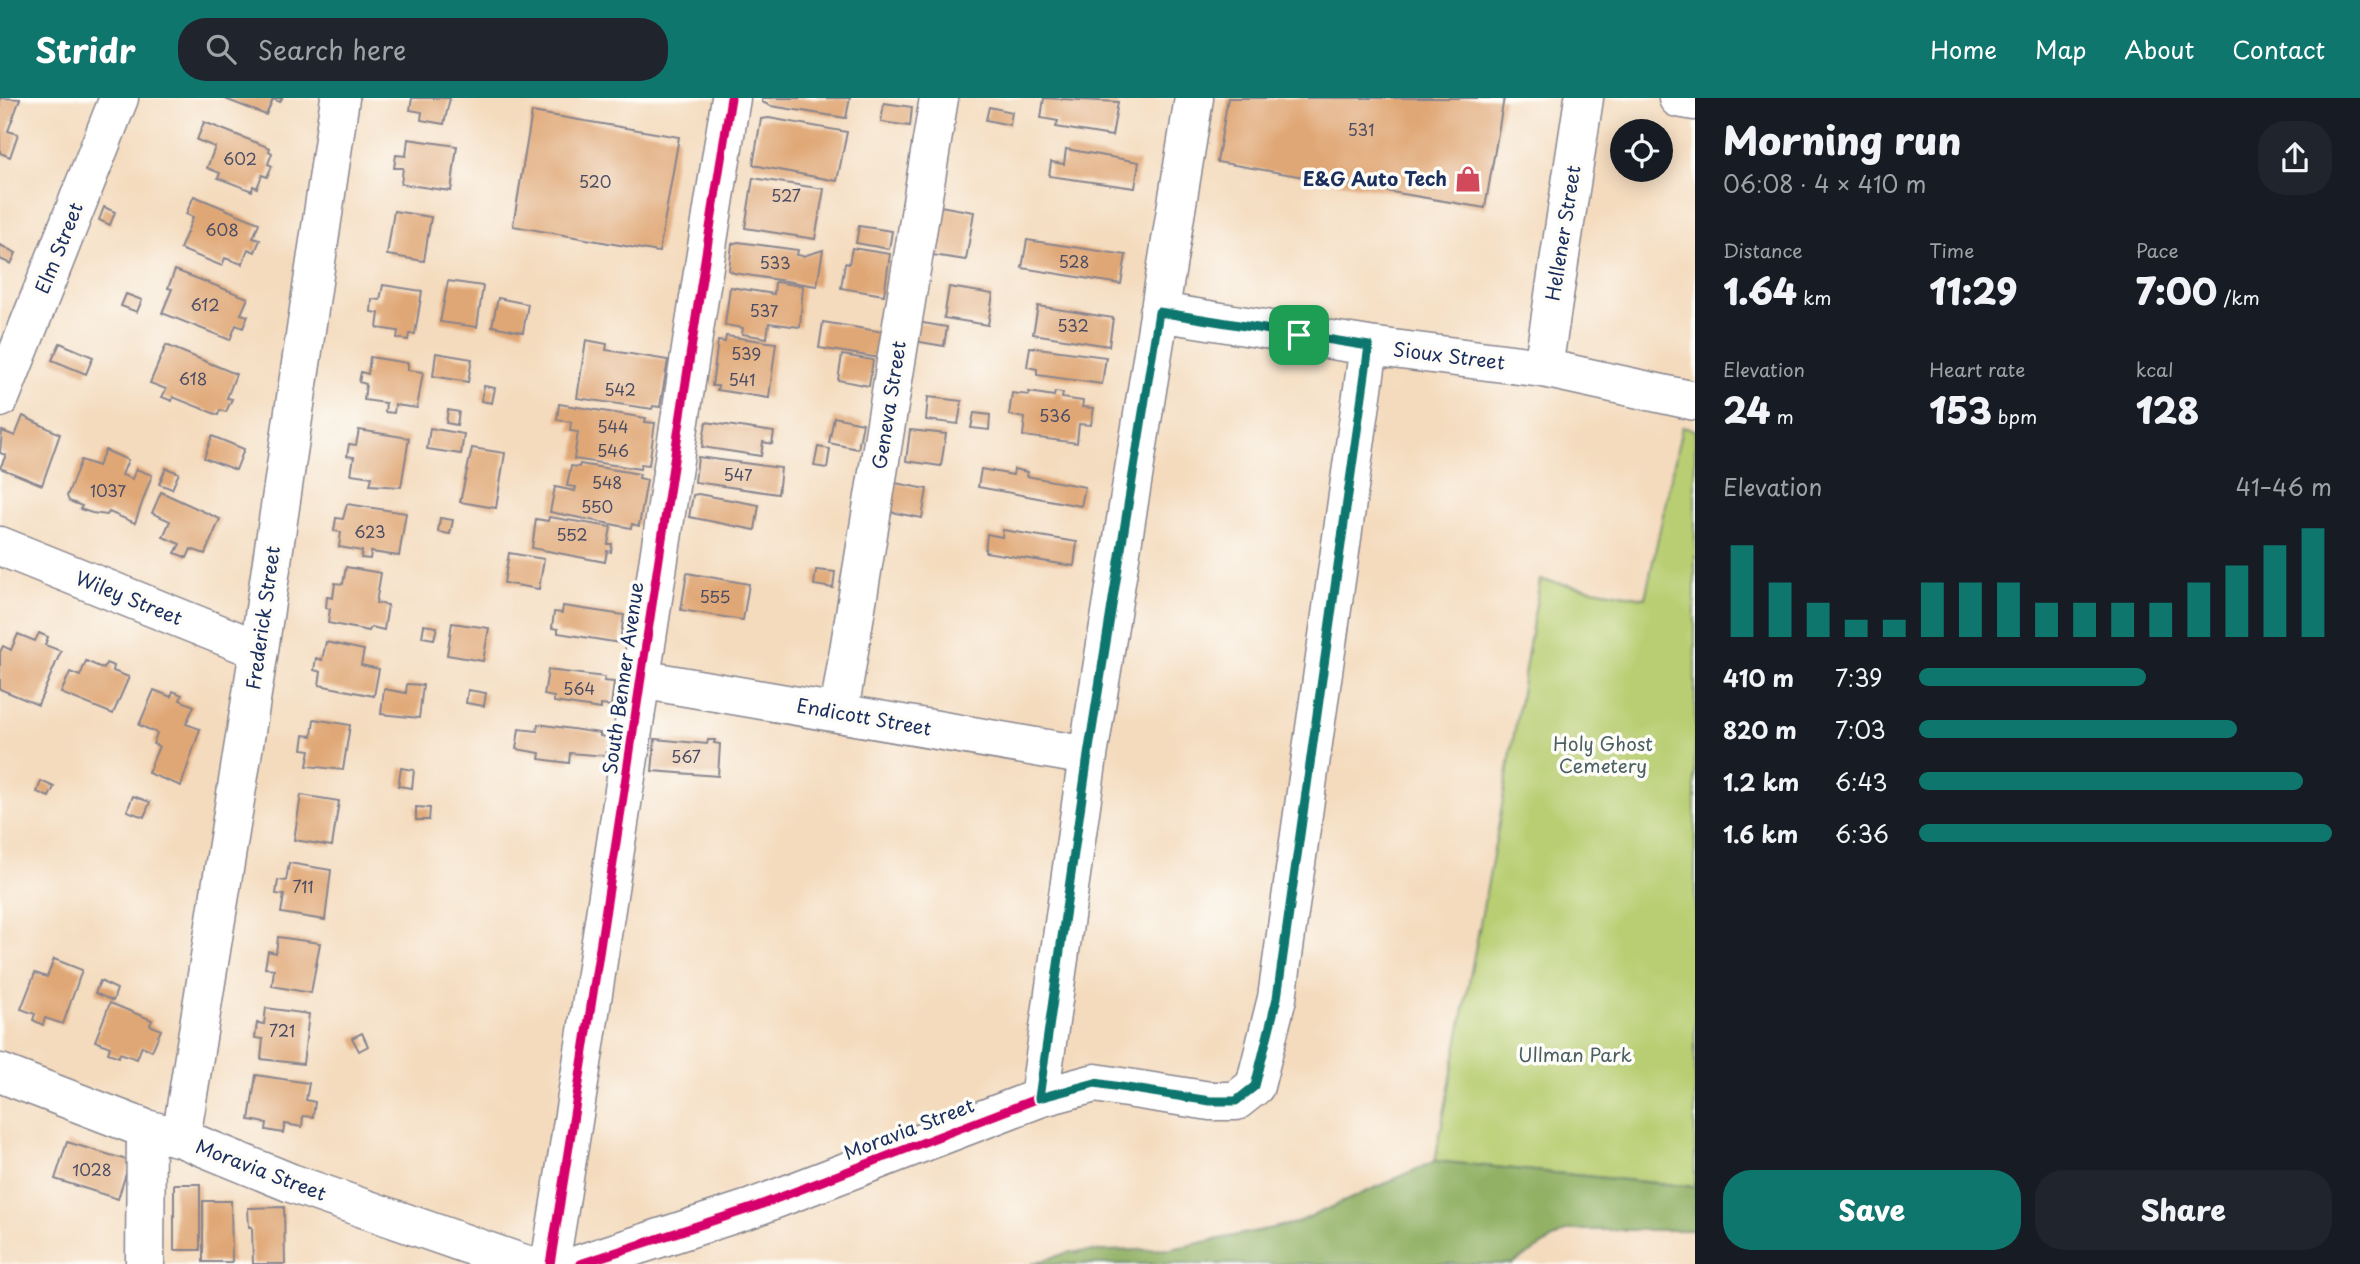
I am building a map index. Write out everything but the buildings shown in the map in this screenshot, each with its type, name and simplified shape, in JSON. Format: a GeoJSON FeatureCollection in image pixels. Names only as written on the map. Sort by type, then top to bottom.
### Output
{"type":"FeatureCollection","features":[{"type":"Feature","properties":{"kind":"street","name":"Elm Street"},"geometry":{"type":"LineString","coordinates":[[0,398],[119,98]]}},
{"type":"Feature","properties":{"kind":"street","name":"Frederick Street"},"geometry":{"type":"LineString","coordinates":[[145,1264],[164,1133],[259,650],[340,98]]}},
{"type":"Feature","properties":{"kind":"street","name":"South Benner Avenue"},"geometry":{"type":"LineString","coordinates":[[550,1264],[598,976],[640,678],[731,98]]}},
{"type":"Feature","properties":{"kind":"street","name":"Geneva Street"},"geometry":{"type":"LineString","coordinates":[[839,712],[939,98]]}},
{"type":"Feature","properties":{"kind":"street"},"geometry":{"type":"LineString","coordinates":[[1039,1098],[1088,755],[1194,98]]}},
{"type":"Feature","properties":{"kind":"street","name":"Hellener Street"},"geometry":{"type":"LineString","coordinates":[[1543,368],[1584,98]]}},
{"type":"Feature","properties":{"kind":"street"},"geometry":{"type":"LineString","coordinates":[[1678,98],[1695,101]]}},
{"type":"Feature","properties":{"kind":"street","name":"Sioux Street"},"geometry":{"type":"LineString","coordinates":[[1159,312],[1369,346],[1543,368],[1695,401]]}},
{"type":"Feature","properties":{"kind":"street","name":"Moravia Street"},"geometry":{"type":"LineString","coordinates":[[580,1264],[752,1208],[1039,1098],[1095,1083],[1210,1101],[1236,1101],[1255,1086],[1277,998],[1369,346]]}},
{"type":"Feature","properties":{"kind":"street","name":"Wiley Street"},"geometry":{"type":"LineString","coordinates":[[0,546],[259,650]]}},
{"type":"Feature","properties":{"kind":"street","name":"Endicott Street"},"geometry":{"type":"LineString","coordinates":[[640,678],[1088,755]]}},
{"type":"Feature","properties":{"kind":"street","name":"Moravia Street"},"geometry":{"type":"LineString","coordinates":[[0,1073],[291,1183],[524,1264]]}},
{"type":"Feature","properties":{"kind":"green space"},"geometry":{"type":"Polygon","coordinates":[[[1682,427],[1695,430],[1695,1187],[1435,1161],[1498,829],[1540,580],[1645,598],[1682,427]]]}},
{"type":"Feature","properties":{"kind":"green space"},"geometry":{"type":"Polygon","coordinates":[[[1435,1161],[1695,1187],[1695,1230],[1568,1230],[1512,1264],[1031,1264],[1070,1252],[1171,1249],[1296,1223],[1435,1161]]]}},
{"type":"Feature","properties":{"kind":"cycle path"},"geometry":{"type":"LineString","coordinates":[[550,1264],[731,98]]}},
{"type":"Feature","properties":{"kind":"cycle path"},"geometry":{"type":"LineString","coordinates":[[580,1264],[752,1208],[1039,1098],[1095,1083],[1210,1101],[1236,1101],[1255,1086],[1277,998],[1369,346]]}},
{"type":"Feature","properties":{"kind":"place","name":"E&G Auto Tech"},"geometry":{"type":"Point","coordinates":[1468,179]}},
{"type":"Feature","properties":{"kind":"route"},"geometry":{"type":"LineString","coordinates":[[1159,312],[1299,335],[1369,346],[1277,998],[1255,1086],[1236,1101],[1210,1101],[1095,1083],[1039,1098],[1088,755],[1159,312]]}},
{"type":"Feature","properties":{"kind":"park label","name":"Holy Ghost Cemetery"},"geometry":{"type":"Point","coordinates":[1603,755]}},
{"type":"Feature","properties":{"kind":"park label","name":"Ullman Park"},"geometry":{"type":"Point","coordinates":[1575,1055]}}]}
